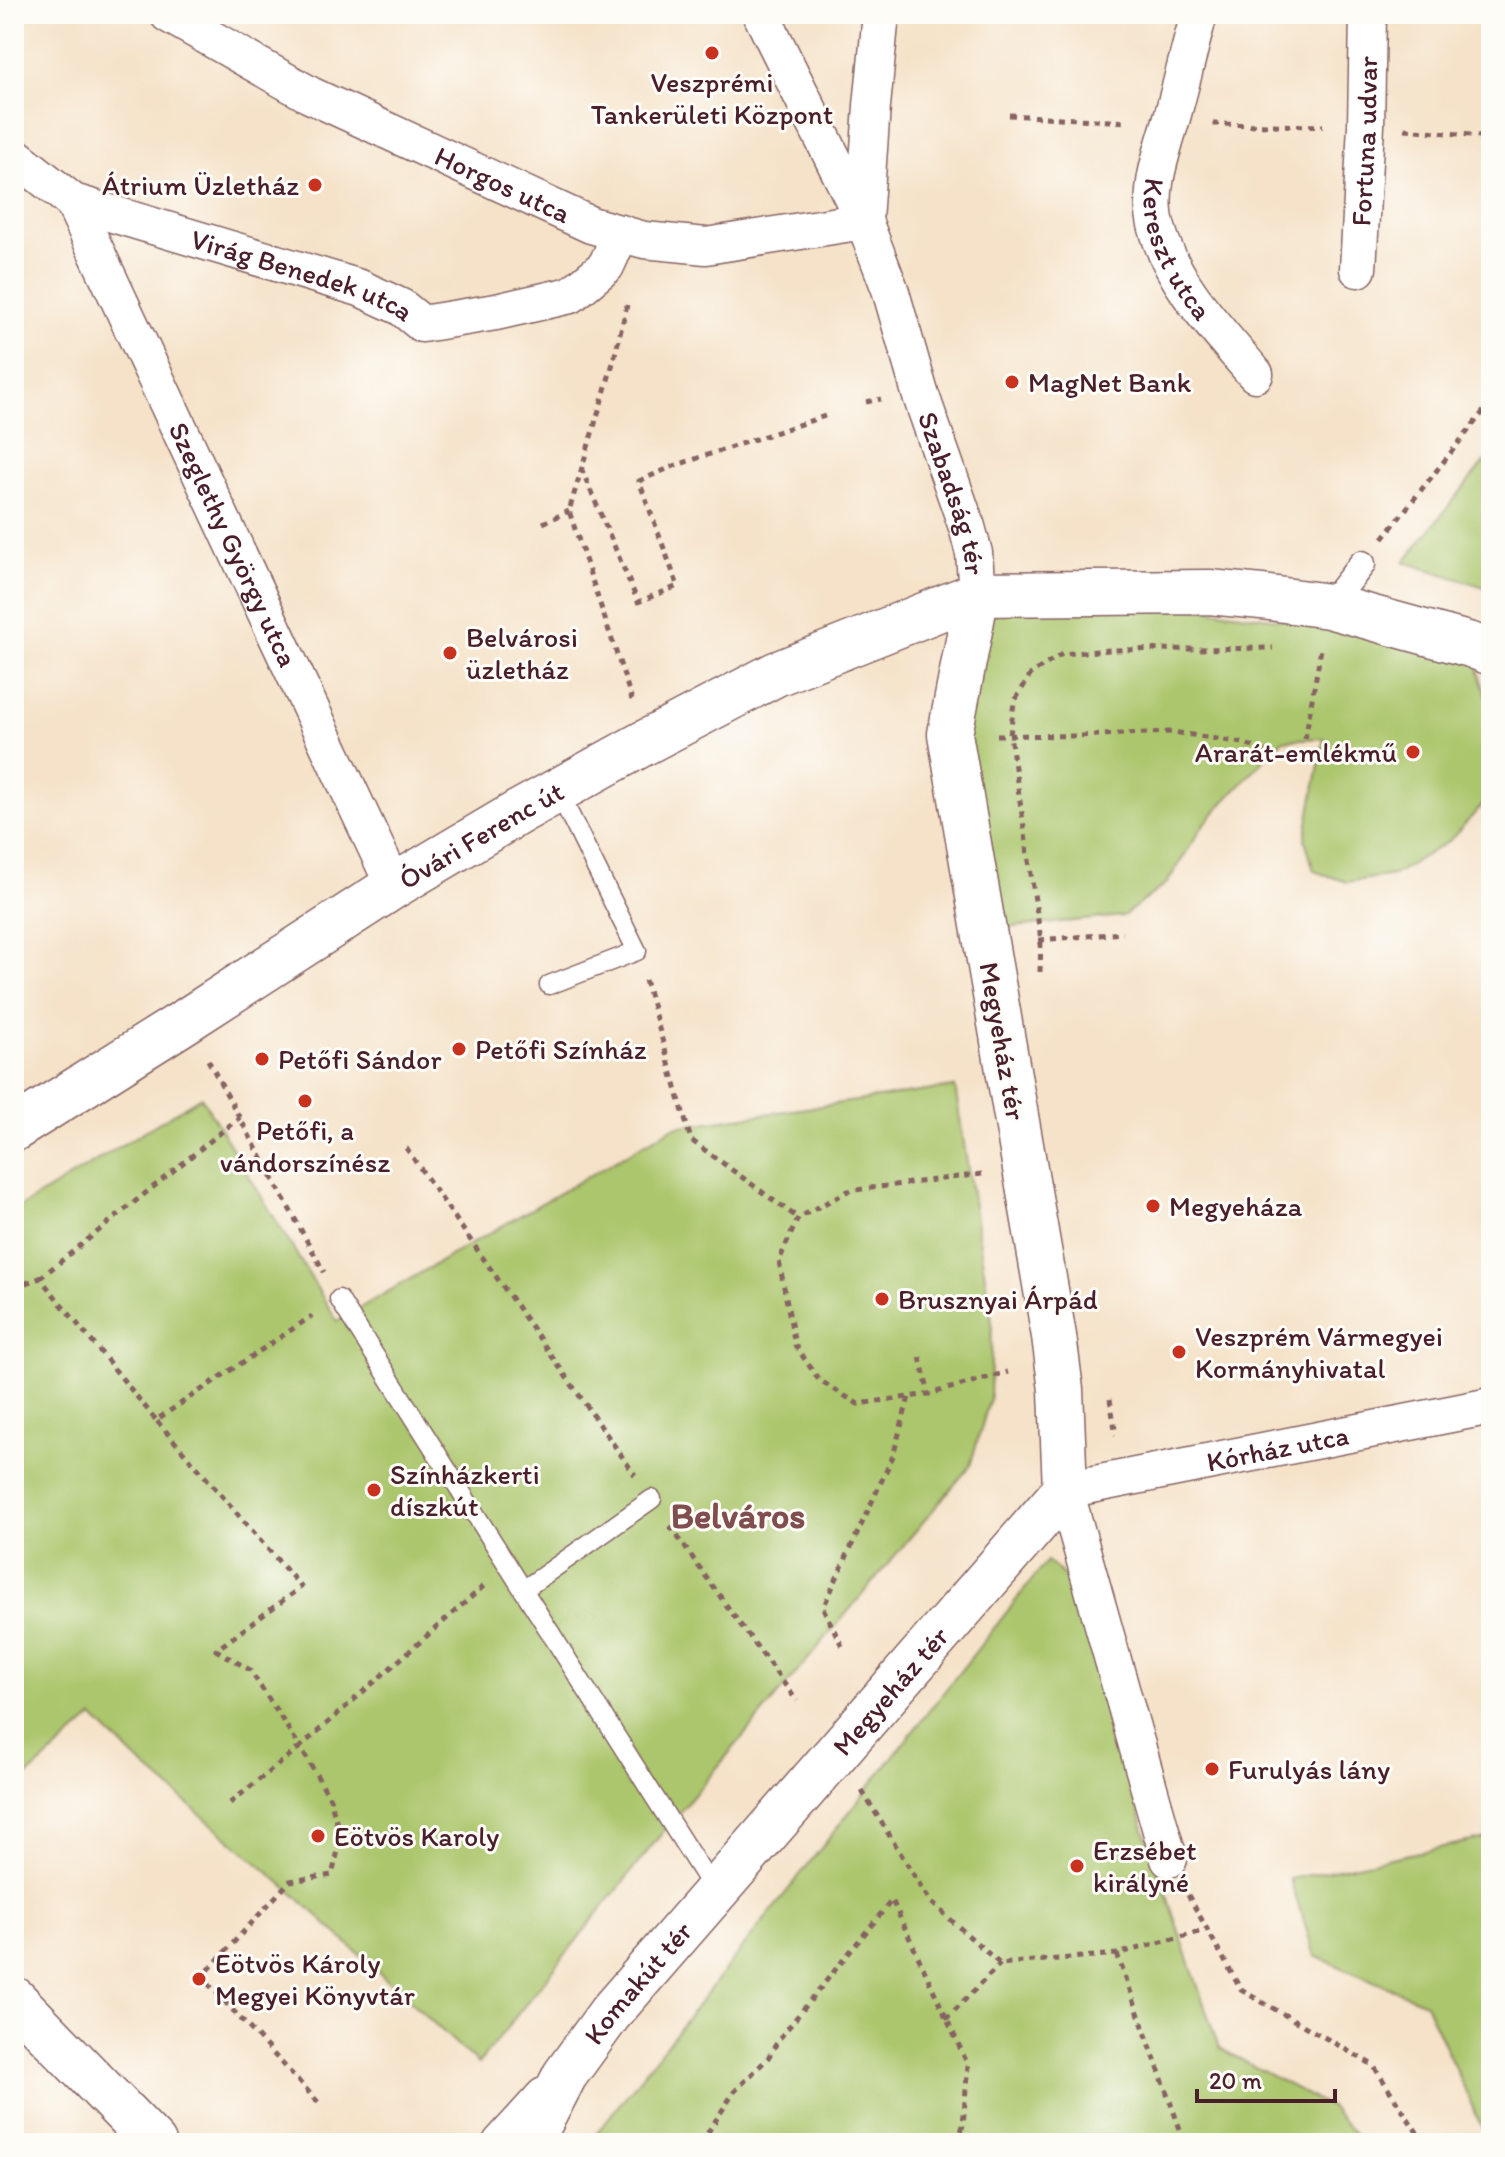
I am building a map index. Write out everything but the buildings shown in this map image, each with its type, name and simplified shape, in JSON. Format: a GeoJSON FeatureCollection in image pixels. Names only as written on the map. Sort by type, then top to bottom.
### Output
{"type":"FeatureCollection","features":[{"type":"Feature","properties":{"kind":"street","name":"Horgos utca"},"geometry":{"type":"LineString","coordinates":[[168,14],[310,95],[591,225],[632,237],[706,246],[864,221]]}},
{"type":"Feature","properties":{"kind":"street","name":"Szabadság tér"},"geometry":{"type":"LineString","coordinates":[[761,14],[864,221],[890,289],[920,393],[967,527],[974,553],[977,594],[1209,592],[1262,597],[1329,606],[1491,653]]}},
{"type":"Feature","properties":{"kind":"street"},"geometry":{"type":"LineString","coordinates":[[779,53],[782,30],[793,14]]}},
{"type":"Feature","properties":{"kind":"street","name":"Kereszt utca"},"geometry":{"type":"LineString","coordinates":[[1199,14],[1160,156],[1155,196],[1156,225],[1190,296],[1255,374]]}},
{"type":"Feature","properties":{"kind":"street","name":"Fortuna udvar"},"geometry":{"type":"LineString","coordinates":[[1358,269],[1368,14]]}},
{"type":"Feature","properties":{"kind":"street","name":"Szabadság tér"},"geometry":{"type":"LineString","coordinates":[[864,221],[875,22]]}},
{"type":"Feature","properties":{"kind":"street","name":"Virág Benedek utca"},"geometry":{"type":"LineString","coordinates":[[14,155],[73,202],[360,288],[401,307],[422,324],[571,295],[606,266],[632,237]]}},
{"type":"Feature","properties":{"kind":"street","name":"Szeglethy György utca"},"geometry":{"type":"LineString","coordinates":[[73,202],[394,886]]}},
{"type":"Feature","properties":{"kind":"street"},"geometry":{"type":"LineString","coordinates":[[1329,606],[1362,564]]}},
{"type":"Feature","properties":{"kind":"street","name":"Óvári Ferenc út"},"geometry":{"type":"LineString","coordinates":[[14,1129],[394,886],[644,743],[776,674],[977,594]]}},
{"type":"Feature","properties":{"kind":"street","name":"Megyeház tér"},"geometry":{"type":"LineString","coordinates":[[977,594],[950,734],[1054,1336],[1061,1390],[1065,1490],[1169,1859]]}},
{"type":"Feature","properties":{"kind":"street","name":"Kórház utca"},"geometry":{"type":"LineString","coordinates":[[1065,1490],[1491,1406]]}},
{"type":"Feature","properties":{"kind":"street","name":"Megyeház tér"},"geometry":{"type":"LineString","coordinates":[[714,1891],[1065,1490]]}},
{"type":"Feature","properties":{"kind":"street","name":"Komakút tér"},"geometry":{"type":"LineString","coordinates":[[501,2143],[565,2075],[610,2013],[714,1891]]}},
{"type":"Feature","properties":{"kind":"street"},"geometry":{"type":"LineString","coordinates":[[14,1999],[154,2143]]}},
{"type":"Feature","properties":{"kind":"street","name":"Komakút tér"},"geometry":{"type":"LineString","coordinates":[[530,2143],[565,2075]]}},
{"type":"Feature","properties":{"kind":"lane"},"geometry":{"type":"LineString","coordinates":[[549,985],[637,951],[558,791]]}},
{"type":"Feature","properties":{"kind":"lane"},"geometry":{"type":"LineString","coordinates":[[339,1299],[714,1891]]}},
{"type":"Feature","properties":{"kind":"lane"},"geometry":{"type":"LineString","coordinates":[[523,1590],[652,1499]]}},
{"type":"Feature","properties":{"kind":"path"},"geometry":{"type":"LineString","coordinates":[[1009,115],[1170,124],[1326,126]]}},
{"type":"Feature","properties":{"kind":"path"},"geometry":{"type":"LineString","coordinates":[[1411,130],[1491,137]]}},
{"type":"Feature","properties":{"kind":"path"},"geometry":{"type":"LineString","coordinates":[[632,237],[613,363],[569,511],[632,701]]}},
{"type":"Feature","properties":{"kind":"path"},"geometry":{"type":"LineString","coordinates":[[1362,564],[1491,402]]}},
{"type":"Feature","properties":{"kind":"path"},"geometry":{"type":"LineString","coordinates":[[581,468],[638,602],[678,586],[639,481],[674,466],[825,416]]}},
{"type":"Feature","properties":{"kind":"path"},"geometry":{"type":"LineString","coordinates":[[543,523],[569,511]]}},
{"type":"Feature","properties":{"kind":"path"},"geometry":{"type":"LineString","coordinates":[[1305,739],[1321,647],[1306,647]]}},
{"type":"Feature","properties":{"kind":"path"},"geometry":{"type":"LineString","coordinates":[[1041,940],[1010,735],[1014,702],[1031,674],[1062,654],[1111,650],[1276,648]]}},
{"type":"Feature","properties":{"kind":"path"},"geometry":{"type":"LineString","coordinates":[[1010,735],[1173,732],[1243,743],[1270,753]]}},
{"type":"Feature","properties":{"kind":"path"},"geometry":{"type":"LineString","coordinates":[[987,946],[1123,933]]}},
{"type":"Feature","properties":{"kind":"path"},"geometry":{"type":"LineString","coordinates":[[637,951],[691,1140],[798,1218]]}},
{"type":"Feature","properties":{"kind":"path"},"geometry":{"type":"LineString","coordinates":[[156,1420],[339,1299],[205,1054]]}},
{"type":"Feature","properties":{"kind":"path"},"geometry":{"type":"LineString","coordinates":[[14,1287],[40,1278],[240,1117]]}},
{"type":"Feature","properties":{"kind":"path"},"geometry":{"type":"LineString","coordinates":[[406,1148],[797,1701]]}},
{"type":"Feature","properties":{"kind":"path"},"geometry":{"type":"LineString","coordinates":[[985,1174],[848,1191],[798,1218],[779,1261],[795,1345],[819,1380],[858,1404],[929,1394],[1008,1372]]}},
{"type":"Feature","properties":{"kind":"path"},"geometry":{"type":"LineString","coordinates":[[40,1278],[156,1420],[301,1587],[216,1650],[250,1670],[330,1798],[341,1839],[332,1875],[290,1881],[202,1977],[318,2102]]}},
{"type":"Feature","properties":{"kind":"path"},"geometry":{"type":"LineString","coordinates":[[920,1357],[929,1394]]}},
{"type":"Feature","properties":{"kind":"path"},"geometry":{"type":"LineString","coordinates":[[842,1646],[823,1608],[893,1456],[909,1397]]}},
{"type":"Feature","properties":{"kind":"path"},"geometry":{"type":"LineString","coordinates":[[230,1803],[300,1747],[508,1565]]}},
{"type":"Feature","properties":{"kind":"path"},"geometry":{"type":"LineString","coordinates":[[859,1786],[930,1901],[1000,1964]]}},
{"type":"Feature","properties":{"kind":"path"},"geometry":{"type":"LineString","coordinates":[[1169,1859],[1241,1990],[1373,2065],[1424,2143]]}},
{"type":"Feature","properties":{"kind":"path"},"geometry":{"type":"LineString","coordinates":[[701,2143],[734,2092],[768,2058],[779,2039],[892,1900],[968,2065],[963,2125],[958,2143]]}},
{"type":"Feature","properties":{"kind":"path"},"geometry":{"type":"LineString","coordinates":[[946,2019],[1000,1964],[1117,1954],[1207,1930]]}},
{"type":"Feature","properties":{"kind":"path"},"geometry":{"type":"LineString","coordinates":[[1117,1954],[1185,2143]]}},
{"type":"Feature","properties":{"kind":"green space"},"geometry":{"type":"Polygon","coordinates":[[[1485,461],[1491,466],[1491,589],[1404,562],[1485,461]]]}},
{"type":"Feature","properties":{"kind":"green space"},"geometry":{"type":"Polygon","coordinates":[[[977,594],[1093,594],[1471,645],[1491,713],[1491,796],[1449,841],[1393,875],[1347,882],[1314,871],[1305,839],[1324,738],[1282,740],[1204,824],[1167,883],[1123,916],[984,930],[950,734],[977,594]]]}},
{"type":"Feature","properties":{"kind":"green space"},"geometry":{"type":"Polygon","coordinates":[[[955,1087],[992,1321],[990,1398],[970,1466],[663,1832],[478,2064],[295,1895],[138,1761],[93,1717],[14,1788],[14,1211],[201,1097],[337,1321],[674,1127],[955,1087]]]}},
{"type":"Feature","properties":{"kind":"green space"},"geometry":{"type":"Polygon","coordinates":[[[1047,1561],[1075,1585],[1142,1823],[1219,2048],[1330,2107],[1362,2143],[596,2143],[596,2134],[1047,1561]]]}},
{"type":"Feature","properties":{"kind":"green space"},"geometry":{"type":"Polygon","coordinates":[[[1491,1837],[1489,2143],[1425,2003],[1315,1956],[1290,1879],[1491,1837]]]}},
{"type":"Feature","properties":{"kind":"place","name":"Veszprémi Tankerületi Központ"},"geometry":{"type":"Point","coordinates":[712,53]}},
{"type":"Feature","properties":{"kind":"place","name":"Átrium Üzletház"},"geometry":{"type":"Point","coordinates":[315,185]}},
{"type":"Feature","properties":{"kind":"place","name":"MagNet Bank"},"geometry":{"type":"Point","coordinates":[1012,382]}},
{"type":"Feature","properties":{"kind":"place","name":"Belvárosi üzletház"},"geometry":{"type":"Point","coordinates":[450,653]}},
{"type":"Feature","properties":{"kind":"place","name":"Ararát-emlékmű"},"geometry":{"type":"Point","coordinates":[1413,752]}},
{"type":"Feature","properties":{"kind":"place","name":"Petőfi Színház"},"geometry":{"type":"Point","coordinates":[459,1049]}},
{"type":"Feature","properties":{"kind":"place","name":"Petőfi Sándor"},"geometry":{"type":"Point","coordinates":[262,1059]}},
{"type":"Feature","properties":{"kind":"place","name":"Petőfi, a vándorszínész"},"geometry":{"type":"Point","coordinates":[305,1101]}},
{"type":"Feature","properties":{"kind":"place","name":"Megyeháza"},"geometry":{"type":"Point","coordinates":[1153,1206]}},
{"type":"Feature","properties":{"kind":"place","name":"Brusznyai Árpád"},"geometry":{"type":"Point","coordinates":[882,1299]}},
{"type":"Feature","properties":{"kind":"place","name":"Veszprém Vármegyei Kormányhivatal"},"geometry":{"type":"Point","coordinates":[1179,1352]}},
{"type":"Feature","properties":{"kind":"place","name":"Színházkerti díszkút"},"geometry":{"type":"Point","coordinates":[374,1490]}},
{"type":"Feature","properties":{"kind":"place","name":"Furulyás lány"},"geometry":{"type":"Point","coordinates":[1212,1769]}},
{"type":"Feature","properties":{"kind":"place","name":"Eötvös Karoly"},"geometry":{"type":"Point","coordinates":[318,1836]}},
{"type":"Feature","properties":{"kind":"place","name":"Erzsébet királyné"},"geometry":{"type":"Point","coordinates":[1077,1866]}},
{"type":"Feature","properties":{"kind":"place","name":"Eötvös Károly Megyei Könyvtár"},"geometry":{"type":"Point","coordinates":[199,1979]}},
{"type":"Feature","properties":{"kind":"district","name":"Belváros"},"geometry":{"type":"Point","coordinates":[738,1515]}}]}
